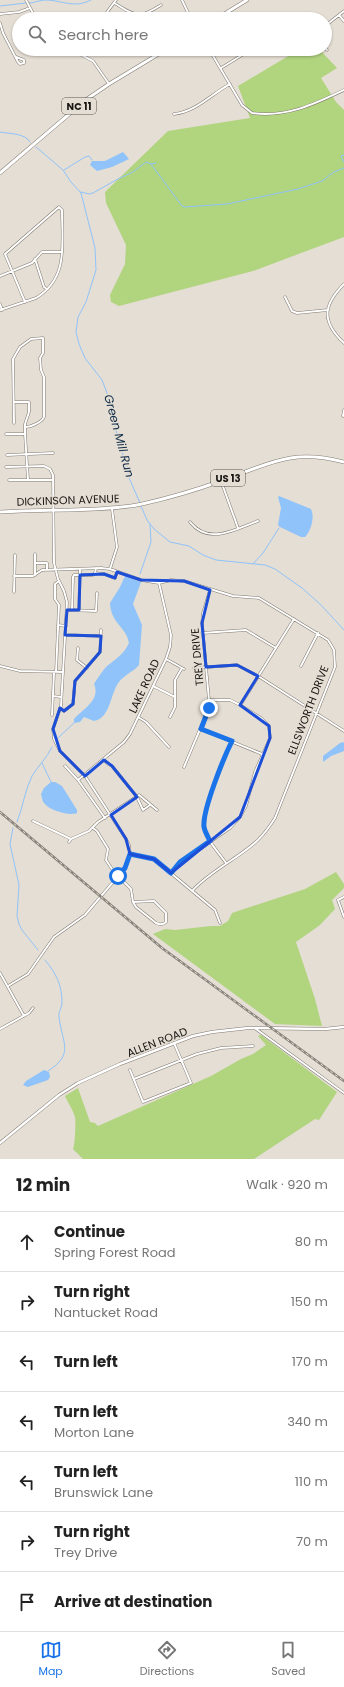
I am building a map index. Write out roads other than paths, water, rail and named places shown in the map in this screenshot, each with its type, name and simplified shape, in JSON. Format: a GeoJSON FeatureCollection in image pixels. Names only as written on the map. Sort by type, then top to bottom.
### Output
{"type":"FeatureCollection","features":[{"type":"Feature","properties":{"kind":"main road"},"geometry":{"type":"LineString","coordinates":[[227,12],[247,0]]}},
{"type":"Feature","properties":{"kind":"main road","name":"NC 11"},"geometry":{"type":"LineString","coordinates":[[0,173],[87,99],[155,56]]}},
{"type":"Feature","properties":{"kind":"main road","name":"DICKINSON AVENUE"},"geometry":{"type":"LineString","coordinates":[[0,512],[112,509],[156,501],[221,481],[286,458],[307,456],[344,462]]}},
{"type":"Feature","properties":{"kind":"main road","name":"ALLEN ROAD"},"geometry":{"type":"LineString","coordinates":[[0,1142],[59,1095],[78,1083],[120,1064],[193,1036],[235,1029],[324,1029],[344,1027]]}},
{"type":"Feature","properties":{"kind":"street"},"geometry":{"type":"LineString","coordinates":[[26,0],[32,12]]}},
{"type":"Feature","properties":{"kind":"street"},"geometry":{"type":"LineString","coordinates":[[182,0],[188,12]]}},
{"type":"Feature","properties":{"kind":"street"},"geometry":{"type":"LineString","coordinates":[[107,12],[115,1],[132,12]]}},
{"type":"Feature","properties":{"kind":"street"},"geometry":{"type":"LineString","coordinates":[[150,12],[162,5]]}},
{"type":"Feature","properties":{"kind":"street"},"geometry":{"type":"LineString","coordinates":[[19,12],[30,8]]}},
{"type":"Feature","properties":{"kind":"street"},"geometry":{"type":"LineString","coordinates":[[332,20],[344,11]]}},
{"type":"Feature","properties":{"kind":"street"},"geometry":{"type":"LineString","coordinates":[[0,14],[12,13]]}},
{"type":"Feature","properties":{"kind":"street"},"geometry":{"type":"LineString","coordinates":[[339,15],[344,21]]}},
{"type":"Feature","properties":{"kind":"street"},"geometry":{"type":"LineString","coordinates":[[0,24],[12,49]]}},
{"type":"Feature","properties":{"kind":"street"},"geometry":{"type":"LineString","coordinates":[[86,56],[93,60],[109,84]]}},
{"type":"Feature","properties":{"kind":"street"},"geometry":{"type":"LineString","coordinates":[[213,56],[245,108],[254,114],[274,114],[304,108],[344,90]]}},
{"type":"Feature","properties":{"kind":"street"},"geometry":{"type":"LineString","coordinates":[[221,68],[241,56]]}},
{"type":"Feature","properties":{"kind":"street"},"geometry":{"type":"LineString","coordinates":[[174,114],[193,109],[212,94],[230,84]]}},
{"type":"Feature","properties":{"kind":"street"},"geometry":{"type":"LineString","coordinates":[[0,304],[1,310],[25,302],[36,298],[47,289],[57,277],[61,267],[62,252],[62,210],[59,207],[5,254],[25,302]]}},
{"type":"Feature","properties":{"kind":"street"},"geometry":{"type":"LineString","coordinates":[[0,276],[32,263],[42,252],[62,252]]}},
{"type":"Feature","properties":{"kind":"street"},"geometry":{"type":"LineString","coordinates":[[35,259],[40,275],[47,289]]}},
{"type":"Feature","properties":{"kind":"street"},"geometry":{"type":"LineString","coordinates":[[344,284],[334,296],[328,310],[327,317],[331,329],[344,342]]}},
{"type":"Feature","properties":{"kind":"street"},"geometry":{"type":"LineString","coordinates":[[285,297],[292,311],[297,313],[328,310]]}},
{"type":"Feature","properties":{"kind":"street"},"geometry":{"type":"LineString","coordinates":[[14,423],[13,359],[20,347],[31,339],[43,338],[43,353],[40,358],[41,370],[44,377],[44,417],[43,420],[29,427],[25,427]]}},
{"type":"Feature","properties":{"kind":"street"},"geometry":{"type":"LineString","coordinates":[[14,402],[29,402],[29,412],[25,427],[28,480]]}},
{"type":"Feature","properties":{"kind":"street"},"geometry":{"type":"LineString","coordinates":[[343,416],[344,410]]}},
{"type":"Feature","properties":{"kind":"street"},"geometry":{"type":"LineString","coordinates":[[6,434],[25,434]]}},
{"type":"Feature","properties":{"kind":"street"},"geometry":{"type":"LineString","coordinates":[[7,455],[54,453]]}},
{"type":"Feature","properties":{"kind":"street"},"geometry":{"type":"LineString","coordinates":[[6,467],[44,466],[50,469],[53,480],[55,570],[67,602],[62,697],[53,729],[54,739],[60,751],[84,776],[111,815],[126,839],[130,854],[125,868],[85,915],[54,938],[28,974],[8,986]]}},
{"type":"Feature","properties":{"kind":"street"},"geometry":{"type":"LineString","coordinates":[[9,480],[53,480]]}},
{"type":"Feature","properties":{"kind":"street"},"geometry":{"type":"LineString","coordinates":[[221,481],[238,528]]}},
{"type":"Feature","properties":{"kind":"street"},"geometry":{"type":"LineString","coordinates":[[110,569],[117,547],[112,509]]}},
{"type":"Feature","properties":{"kind":"street"},"geometry":{"type":"LineString","coordinates":[[190,522],[206,534],[216,536],[258,521]]}},
{"type":"Feature","properties":{"kind":"street"},"geometry":{"type":"LineString","coordinates":[[14,592],[15,554]]}},
{"type":"Feature","properties":{"kind":"street"},"geometry":{"type":"LineString","coordinates":[[35,554],[35,575]]}},
{"type":"Feature","properties":{"kind":"street"},"geometry":{"type":"LineString","coordinates":[[14,576],[29,577],[42,570],[47,570],[47,563],[35,563]]}},
{"type":"Feature","properties":{"kind":"street"},"geometry":{"type":"LineString","coordinates":[[95,573],[96,568]]}},
{"type":"Feature","properties":{"kind":"street","name":"ELLSWORTH DRIVE"},"geometry":{"type":"LineString","coordinates":[[47,570],[96,568],[110,569],[141,580],[159,583],[171,580],[184,581],[233,596],[258,598],[318,633],[328,640],[334,650],[335,667],[275,818],[256,842],[205,878],[192,891]]}},
{"type":"Feature","properties":{"kind":"street"},"geometry":{"type":"LineString","coordinates":[[79,610],[80,569]]}},
{"type":"Feature","properties":{"kind":"street"},"geometry":{"type":"LineString","coordinates":[[72,610],[73,577],[80,575],[93,575],[95,573],[104,574],[115,578],[117,572]]}},
{"type":"Feature","properties":{"kind":"street"},"geometry":{"type":"LineString","coordinates":[[52,715],[59,605],[55,599],[55,584],[59,581]]}},
{"type":"Feature","properties":{"kind":"street","name":"LAKE ROAD"},"geometry":{"type":"LineString","coordinates":[[78,780],[104,760],[124,742],[130,734],[166,659],[170,647],[171,635],[159,583]]}},
{"type":"Feature","properties":{"kind":"street","name":"TREY DRIVE"},"geometry":{"type":"LineString","coordinates":[[184,767],[209,708],[202,633],[203,613],[210,590]]}},
{"type":"Feature","properties":{"kind":"street"},"geometry":{"type":"LineString","coordinates":[[66,610],[96,611],[97,593]]}},
{"type":"Feature","properties":{"kind":"street"},"geometry":{"type":"LineString","coordinates":[[240,704],[294,619]]}},
{"type":"Feature","properties":{"kind":"street"},"geometry":{"type":"LineString","coordinates":[[58,625],[66,626]]}},
{"type":"Feature","properties":{"kind":"street"},"geometry":{"type":"LineString","coordinates":[[60,708],[64,711],[73,704],[74,683],[100,652],[101,630]]}},
{"type":"Feature","properties":{"kind":"street"},"geometry":{"type":"LineString","coordinates":[[202,633],[246,630],[276,648]]}},
{"type":"Feature","properties":{"kind":"street"},"geometry":{"type":"LineString","coordinates":[[301,666],[318,633]]}},
{"type":"Feature","properties":{"kind":"street"},"geometry":{"type":"LineString","coordinates":[[65,635],[101,636]]}},
{"type":"Feature","properties":{"kind":"street"},"geometry":{"type":"LineString","coordinates":[[78,648],[77,660],[86,668]]}},
{"type":"Feature","properties":{"kind":"street"},"geometry":{"type":"LineString","coordinates":[[166,659],[183,668],[175,680],[174,707],[170,717]]}},
{"type":"Feature","properties":{"kind":"street"},"geometry":{"type":"LineString","coordinates":[[194,668],[237,664],[316,712],[344,731]]}},
{"type":"Feature","properties":{"kind":"street"},"geometry":{"type":"LineString","coordinates":[[0,666],[20,671],[64,672]]}},
{"type":"Feature","properties":{"kind":"street"},"geometry":{"type":"LineString","coordinates":[[153,686],[175,697]]}},
{"type":"Feature","properties":{"kind":"street"},"geometry":{"type":"LineString","coordinates":[[53,696],[62,697]]}},
{"type":"Feature","properties":{"kind":"street"},"geometry":{"type":"LineString","coordinates":[[171,873],[180,862],[233,825],[244,812],[251,784],[262,754],[270,738],[269,726],[261,718],[240,704],[230,700],[209,700]]}},
{"type":"Feature","properties":{"kind":"street"},"geometry":{"type":"LineString","coordinates":[[138,717],[146,722],[169,747]]}},
{"type":"Feature","properties":{"kind":"street"},"geometry":{"type":"LineString","coordinates":[[201,729],[262,754]]}},
{"type":"Feature","properties":{"kind":"street"},"geometry":{"type":"LineString","coordinates":[[226,863],[210,841],[204,828],[205,816],[222,762],[232,741]]}},
{"type":"Feature","properties":{"kind":"street"},"geometry":{"type":"LineString","coordinates":[[104,760],[112,766],[137,797],[143,810],[150,805]]}},
{"type":"Feature","properties":{"kind":"street"},"geometry":{"type":"LineString","coordinates":[[65,766],[78,780],[104,818]]}},
{"type":"Feature","properties":{"kind":"street"},"geometry":{"type":"LineString","coordinates":[[33,821],[70,840],[88,831],[98,822],[111,815],[139,795],[157,810]]}},
{"type":"Feature","properties":{"kind":"street"},"geometry":{"type":"LineString","coordinates":[[93,827],[108,849],[106,860],[114,872]]}},
{"type":"Feature","properties":{"kind":"street"},"geometry":{"type":"LineString","coordinates":[[130,854],[154,859],[215,910],[220,923]]}},
{"type":"Feature","properties":{"kind":"street"},"geometry":{"type":"LineString","coordinates":[[118,876],[131,889],[133,902],[156,923],[159,924],[166,922],[166,913],[154,901],[133,902]]}},
{"type":"Feature","properties":{"kind":"street"},"geometry":{"type":"LineString","coordinates":[[344,896],[338,900],[344,916]]}},
{"type":"Feature","properties":{"kind":"street"},"geometry":{"type":"LineString","coordinates":[[0,973],[24,1016]]}},
{"type":"Feature","properties":{"kind":"street"},"geometry":{"type":"LineString","coordinates":[[0,1029],[24,1016],[33,1008]]}},
{"type":"Feature","properties":{"kind":"street"},"geometry":{"type":"LineString","coordinates":[[256,1029],[344,1092]]}},
{"type":"Feature","properties":{"kind":"street"},"geometry":{"type":"LineString","coordinates":[[130,1070],[144,1102],[191,1083],[174,1043]]}},
{"type":"Feature","properties":{"kind":"street"},"geometry":{"type":"LineString","coordinates":[[134,1079],[197,1054],[221,1048],[253,1046]]}},
{"type":"Feature","properties":{"kind":"water"},"geometry":{"type":"Polygon","coordinates":[[[123,152],[129,159],[112,167],[97,171],[90,165],[92,161],[105,161],[123,152]]]}},
{"type":"Feature","properties":{"kind":"water"},"geometry":{"type":"Polygon","coordinates":[[[279,496],[311,509],[313,516],[312,524],[305,537],[301,537],[278,525],[281,508],[279,496]]]}},
{"type":"Feature","properties":{"kind":"water"},"geometry":{"type":"Polygon","coordinates":[[[125,576],[141,582],[133,604],[142,625],[139,665],[123,677],[119,682],[107,710],[100,719],[94,721],[84,717],[80,722],[74,723],[74,719],[90,704],[93,699],[96,690],[94,684],[98,677],[107,666],[117,659],[129,643],[125,633],[113,616],[110,603],[125,576]]]}},
{"type":"Feature","properties":{"kind":"water"},"geometry":{"type":"Polygon","coordinates":[[[343,742],[344,751],[331,756],[323,762],[323,756],[343,742]]]}},
{"type":"Feature","properties":{"kind":"water"},"geometry":{"type":"Polygon","coordinates":[[[51,782],[55,782],[62,786],[77,810],[77,813],[69,814],[60,812],[44,803],[41,794],[44,788],[51,782]]]}},
{"type":"Feature","properties":{"kind":"water"},"geometry":{"type":"Polygon","coordinates":[[[44,1070],[49,1072],[50,1077],[48,1080],[28,1087],[23,1085],[26,1081],[44,1070]]]}},
{"type":"Feature","properties":{"kind":"waterway"},"geometry":{"type":"LineString","coordinates":[[29,3],[51,0],[79,4],[91,0]]}},
{"type":"Feature","properties":{"kind":"waterway"},"geometry":{"type":"LineString","coordinates":[[0,6],[26,3]]}},
{"type":"Feature","properties":{"kind":"waterway","name":"Green Mill Run"},"geometry":{"type":"LineString","coordinates":[[0,132],[21,135],[30,142]]}},
{"type":"Feature","properties":{"kind":"waterway","name":"Green Mill Run"},"geometry":{"type":"LineString","coordinates":[[36,147],[63,170],[81,193],[95,248],[96,270],[86,302],[78,317],[76,332],[85,358],[102,380],[107,393],[130,480],[140,503]]}},
{"type":"Feature","properties":{"kind":"waterway"},"geometry":{"type":"LineString","coordinates":[[344,155],[341,156],[344,162]]}},
{"type":"Feature","properties":{"kind":"waterway"},"geometry":{"type":"LineString","coordinates":[[64,170],[85,157],[89,156],[92,160]]}},
{"type":"Feature","properties":{"kind":"waterway"},"geometry":{"type":"LineString","coordinates":[[81,192],[89,194],[93,193],[133,172],[146,162],[151,164],[156,163]]}},
{"type":"Feature","properties":{"kind":"waterway"},"geometry":{"type":"LineString","coordinates":[[151,164],[182,206],[185,207],[227,204],[298,189],[322,181],[334,172],[344,168]]}},
{"type":"Feature","properties":{"kind":"waterway","name":"Green Mill Run"},"geometry":{"type":"LineString","coordinates":[[141,506],[147,520],[154,529],[170,542],[189,546],[203,555],[216,560],[265,565],[275,569],[302,588],[321,605],[344,630]]}},
{"type":"Feature","properties":{"kind":"waterway"},"geometry":{"type":"LineString","coordinates":[[140,574],[151,542],[150,524]]}},
{"type":"Feature","properties":{"kind":"waterway"},"geometry":{"type":"LineString","coordinates":[[253,564],[263,553],[279,528]]}},
{"type":"Feature","properties":{"kind":"waterway"},"geometry":{"type":"LineString","coordinates":[[58,738],[75,722]]}},
{"type":"Feature","properties":{"kind":"waterway"},"geometry":{"type":"LineString","coordinates":[[17,822],[32,776],[48,755],[52,747]]}},
{"type":"Feature","properties":{"kind":"waterway"},"geometry":{"type":"LineString","coordinates":[[42,763],[51,782]]}},
{"type":"Feature","properties":{"kind":"waterway"},"geometry":{"type":"LineString","coordinates":[[13,828],[10,844],[19,885],[17,916],[22,930],[38,950]]}},
{"type":"Feature","properties":{"kind":"waterway"},"geometry":{"type":"LineString","coordinates":[[45,960],[60,985],[62,1004],[59,1015],[65,1047],[62,1059],[48,1071]]}},
{"type":"Feature","properties":{"kind":"railway"},"geometry":{"type":"LineString","coordinates":[[0,812],[162,948],[344,1081]]}}]}
